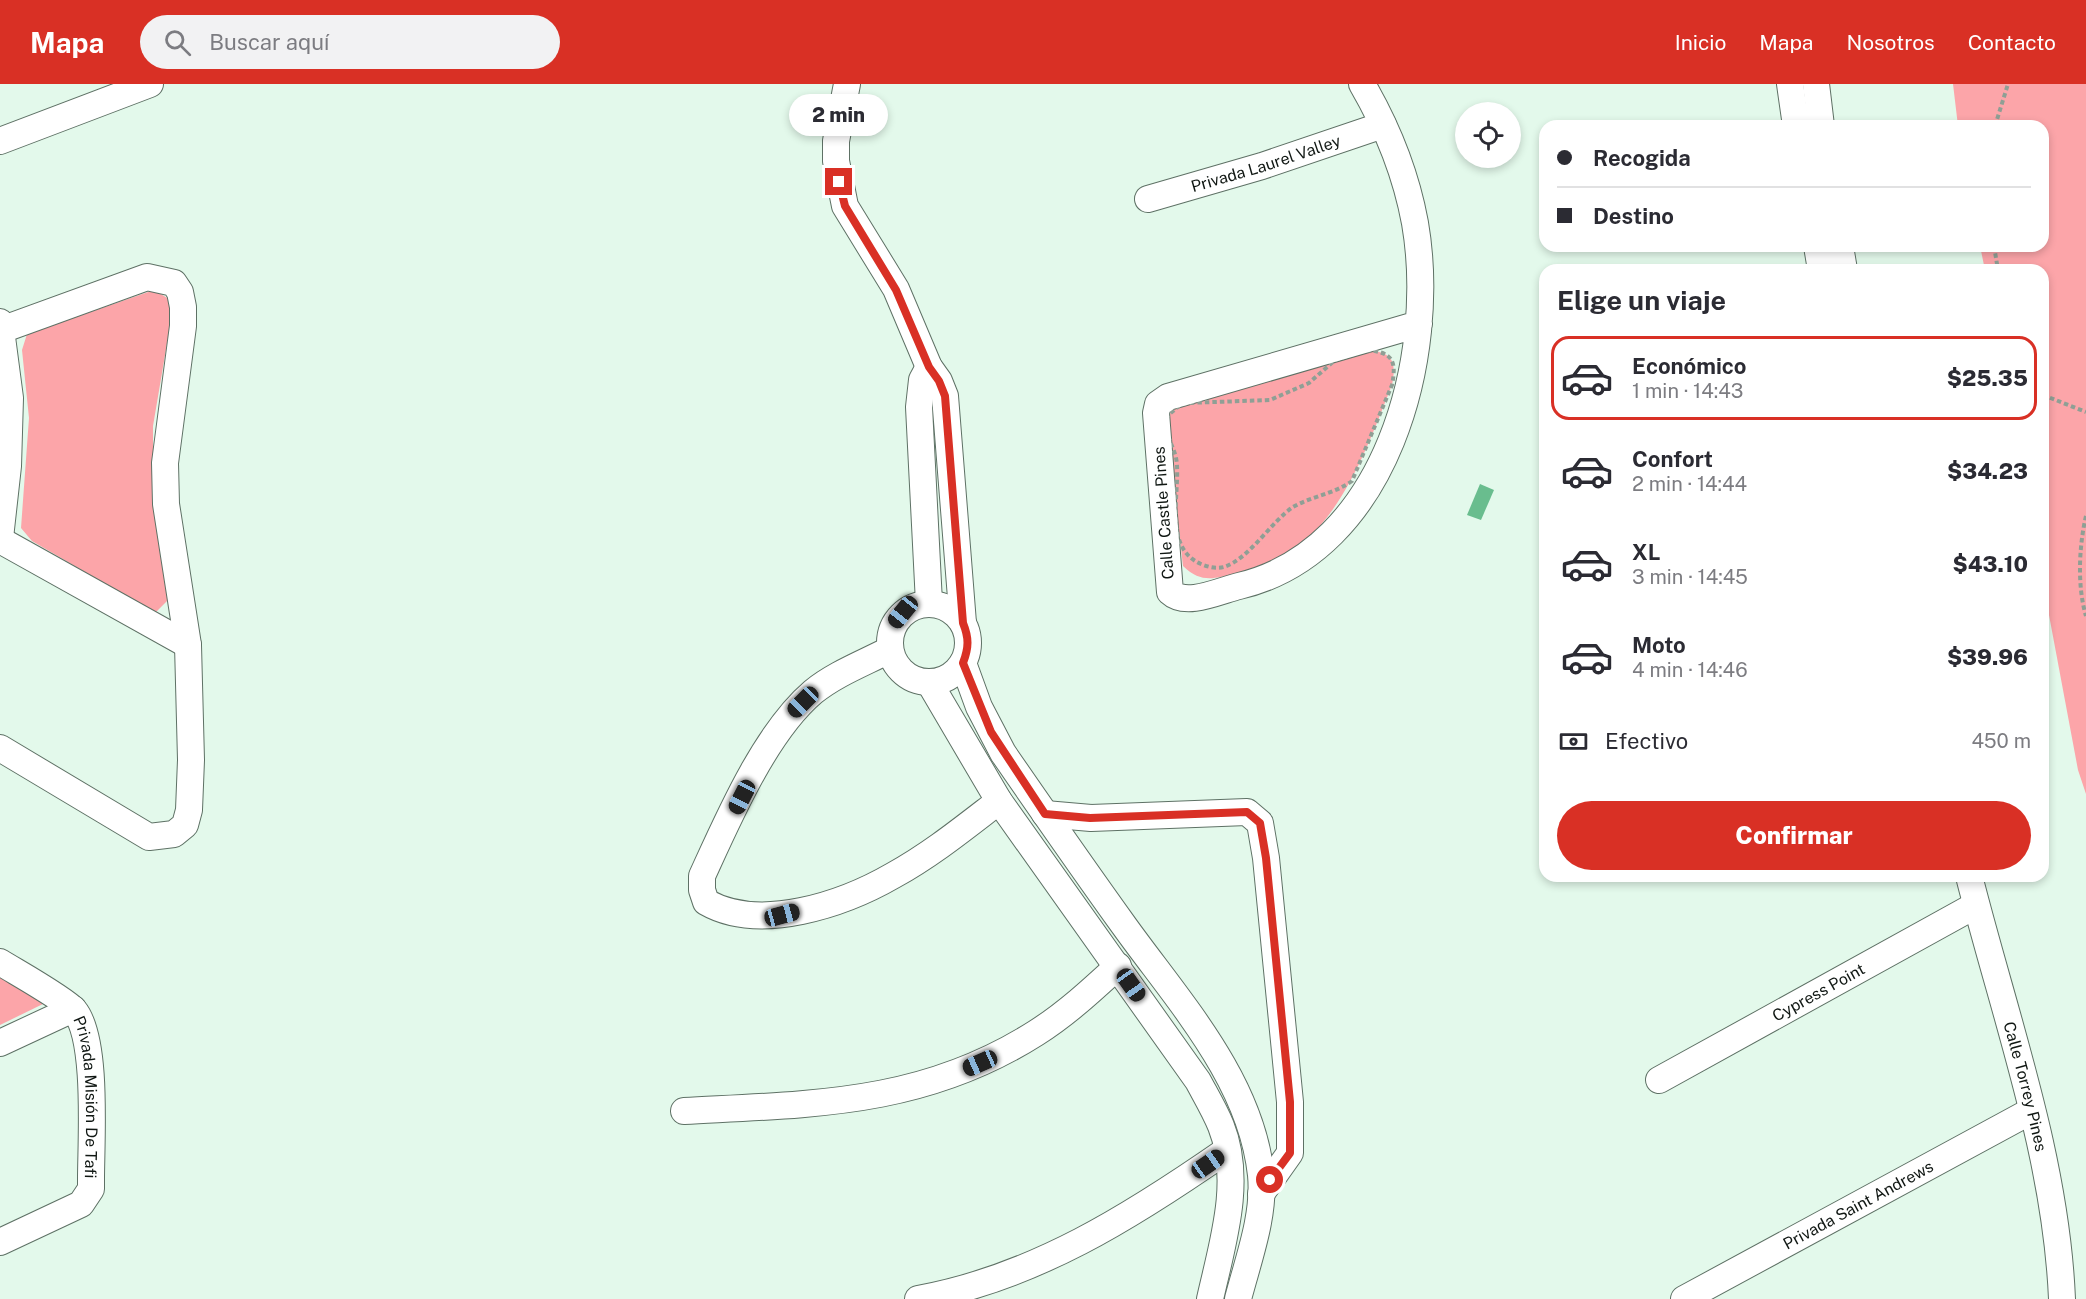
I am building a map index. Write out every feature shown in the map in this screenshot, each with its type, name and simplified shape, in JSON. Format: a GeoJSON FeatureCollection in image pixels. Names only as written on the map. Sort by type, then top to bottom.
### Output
{"type":"FeatureCollection","features":[{"type":"Feature","properties":{"kind":"street"},"geometry":{"type":"LineString","coordinates":[[0,141],[150,84]]}},
{"type":"Feature","properties":{"kind":"street"},"geometry":{"type":"LineString","coordinates":[[847,84],[836,141],[836,161],[845,206],[896,290],[929,367],[939,381],[946,405],[963,623],[968,636],[968,650],[963,663],[949,676],[929,682],[915,680],[903,673],[894,663],[889,650],[889,636],[894,623],[903,612],[928,603],[954,612],[963,623]]}},
{"type":"Feature","properties":{"kind":"street","name":"Calle Castle Pines"},"geometry":{"type":"LineString","coordinates":[[1362,84],[1383,125],[1409,192],[1415,225],[1419,324],[1409,386],[1392,437],[1359,501],[1341,526],[1300,561],[1264,579],[1193,598],[1176,598],[1170,592],[1156,413],[1162,399],[1419,324]]}},
{"type":"Feature","properties":{"kind":"street"},"geometry":{"type":"LineString","coordinates":[[1790,84],[1795,120]]}},
{"type":"Feature","properties":{"kind":"street"},"geometry":{"type":"LineString","coordinates":[[1816,84],[1820,120]]}},
{"type":"Feature","properties":{"kind":"street","name":"Privada Laurel Valley"},"geometry":{"type":"LineString","coordinates":[[1148,199],[1262,166],[1383,125]]}},
{"type":"Feature","properties":{"kind":"street"},"geometry":{"type":"LineString","coordinates":[[0,748],[149,837],[174,834],[185,825],[189,810],[191,760],[188,645],[166,504],[165,463],[183,326],[180,292],[174,283],[147,278],[0,326],[10,398],[8,466],[0,539],[188,645]]}},
{"type":"Feature","properties":{"kind":"street"},"geometry":{"type":"LineString","coordinates":[[928,603],[919,407],[922,380],[929,367]]}},
{"type":"Feature","properties":{"kind":"street"},"geometry":{"type":"LineString","coordinates":[[889,650],[836,676],[813,692],[776,736],[702,876],[702,891],[706,902],[736,915],[756,916],[782,915],[831,902],[892,877],[927,856],[999,801]]}},
{"type":"Feature","properties":{"kind":"street"},"geometry":{"type":"LineString","coordinates":[[963,663],[991,732],[1045,814],[1217,1057],[1247,1118],[1258,1156],[1261,1194],[1258,1217],[1238,1299]]}},
{"type":"Feature","properties":{"kind":"street"},"geometry":{"type":"LineString","coordinates":[[929,682],[999,801],[1198,1081],[1222,1128],[1231,1181],[1229,1203],[1210,1299]]}},
{"type":"Feature","properties":{"kind":"street"},"geometry":{"type":"LineString","coordinates":[[1045,814],[1090,818],[1247,812],[1260,823],[1266,858],[1290,1102],[1290,1153],[1261,1194]]}},
{"type":"Feature","properties":{"kind":"street","name":"Calle Torrey Pines"},"geometry":{"type":"LineString","coordinates":[[1970,882],[2031,1111],[2057,1238],[2062,1299]]}},
{"type":"Feature","properties":{"kind":"street","name":"Cypress Point"},"geometry":{"type":"LineString","coordinates":[[1659,1080],[1976,905]]}},
{"type":"Feature","properties":{"kind":"street","name":"Privada Misión De Tafi"},"geometry":{"type":"LineString","coordinates":[[0,962],[73,1009],[82,1026],[89,1062],[91,1189],[81,1204],[0,1242]]}},
{"type":"Feature","properties":{"kind":"street"},"geometry":{"type":"LineString","coordinates":[[684,1111],[853,1101],[903,1091],[951,1076],[995,1057],[1037,1033],[1069,1010],[1118,966]]}},
{"type":"Feature","properties":{"kind":"street","name":"Privada Misión De Tafi"},"geometry":{"type":"LineString","coordinates":[[0,1043],[73,1009]]}},
{"type":"Feature","properties":{"kind":"street","name":"Privada Saint Andrews"},"geometry":{"type":"LineString","coordinates":[[1684,1299],[2031,1111]]}},
{"type":"Feature","properties":{"kind":"street"},"geometry":{"type":"LineString","coordinates":[[918,1299],[975,1285],[1070,1248],[1124,1220],[1227,1150]]}},
{"type":"Feature","properties":{"kind":"path"},"geometry":{"type":"LineString","coordinates":[[1997,120],[2008,84]]}},
{"type":"Feature","properties":{"kind":"path"},"geometry":{"type":"LineString","coordinates":[[1366,350],[1383,351],[1390,357],[1395,370],[1388,396],[1352,481],[1339,490],[1293,508],[1240,556],[1224,567],[1209,567],[1192,560],[1180,548],[1174,498],[1177,462],[1166,433],[1167,417],[1180,405],[1270,400],[1309,383],[1335,360],[1366,350]]}},
{"type":"Feature","properties":{"kind":"path"},"geometry":{"type":"LineString","coordinates":[[2049,397],[2086,412]]}},
{"type":"Feature","properties":{"kind":"path"},"geometry":{"type":"LineString","coordinates":[[2086,516],[2081,559],[2082,597],[2086,616]]}},
{"type":"Feature","properties":{"kind":"shaded area"},"geometry":{"type":"Polygon","coordinates":[[[1953,84],[2086,84],[2086,794],[2078,770],[2049,615],[2049,264],[1984,264],[1981,252],[2049,252],[2049,120],[1957,120],[1953,84]]]}},
{"type":"Feature","properties":{"kind":"shaded area"},"geometry":{"type":"Polygon","coordinates":[[[154,290],[174,302],[153,426],[153,502],[169,599],[155,613],[32,541],[21,528],[29,418],[22,350],[27,334],[154,290]]]}},
{"type":"Feature","properties":{"kind":"shaded area"},"geometry":{"type":"Polygon","coordinates":[[[1366,350],[1382,353],[1391,359],[1394,369],[1392,385],[1354,474],[1338,502],[1319,527],[1297,548],[1269,564],[1214,578],[1202,577],[1190,572],[1183,566],[1166,417],[1180,405],[1366,350]]]}},
{"type":"Feature","properties":{"kind":"shaded area"},"geometry":{"type":"Polygon","coordinates":[[[1480,484],[1494,490],[1481,520],[1467,515],[1480,484]]]}},
{"type":"Feature","properties":{"kind":"shaded area"},"geometry":{"type":"Polygon","coordinates":[[[0,976],[45,1003],[0,1025],[0,976]]]}},
{"type":"Feature","properties":{"kind":"route"},"geometry":{"type":"LineString","coordinates":[[839,182],[845,206],[896,290],[910,318],[929,367],[939,381],[945,396],[963,623],[968,636],[968,650],[963,663],[979,706],[1003,753],[1045,814],[1090,818],[1247,812],[1260,823],[1266,858],[1290,1102],[1290,1153],[1270,1180]]}}]}
